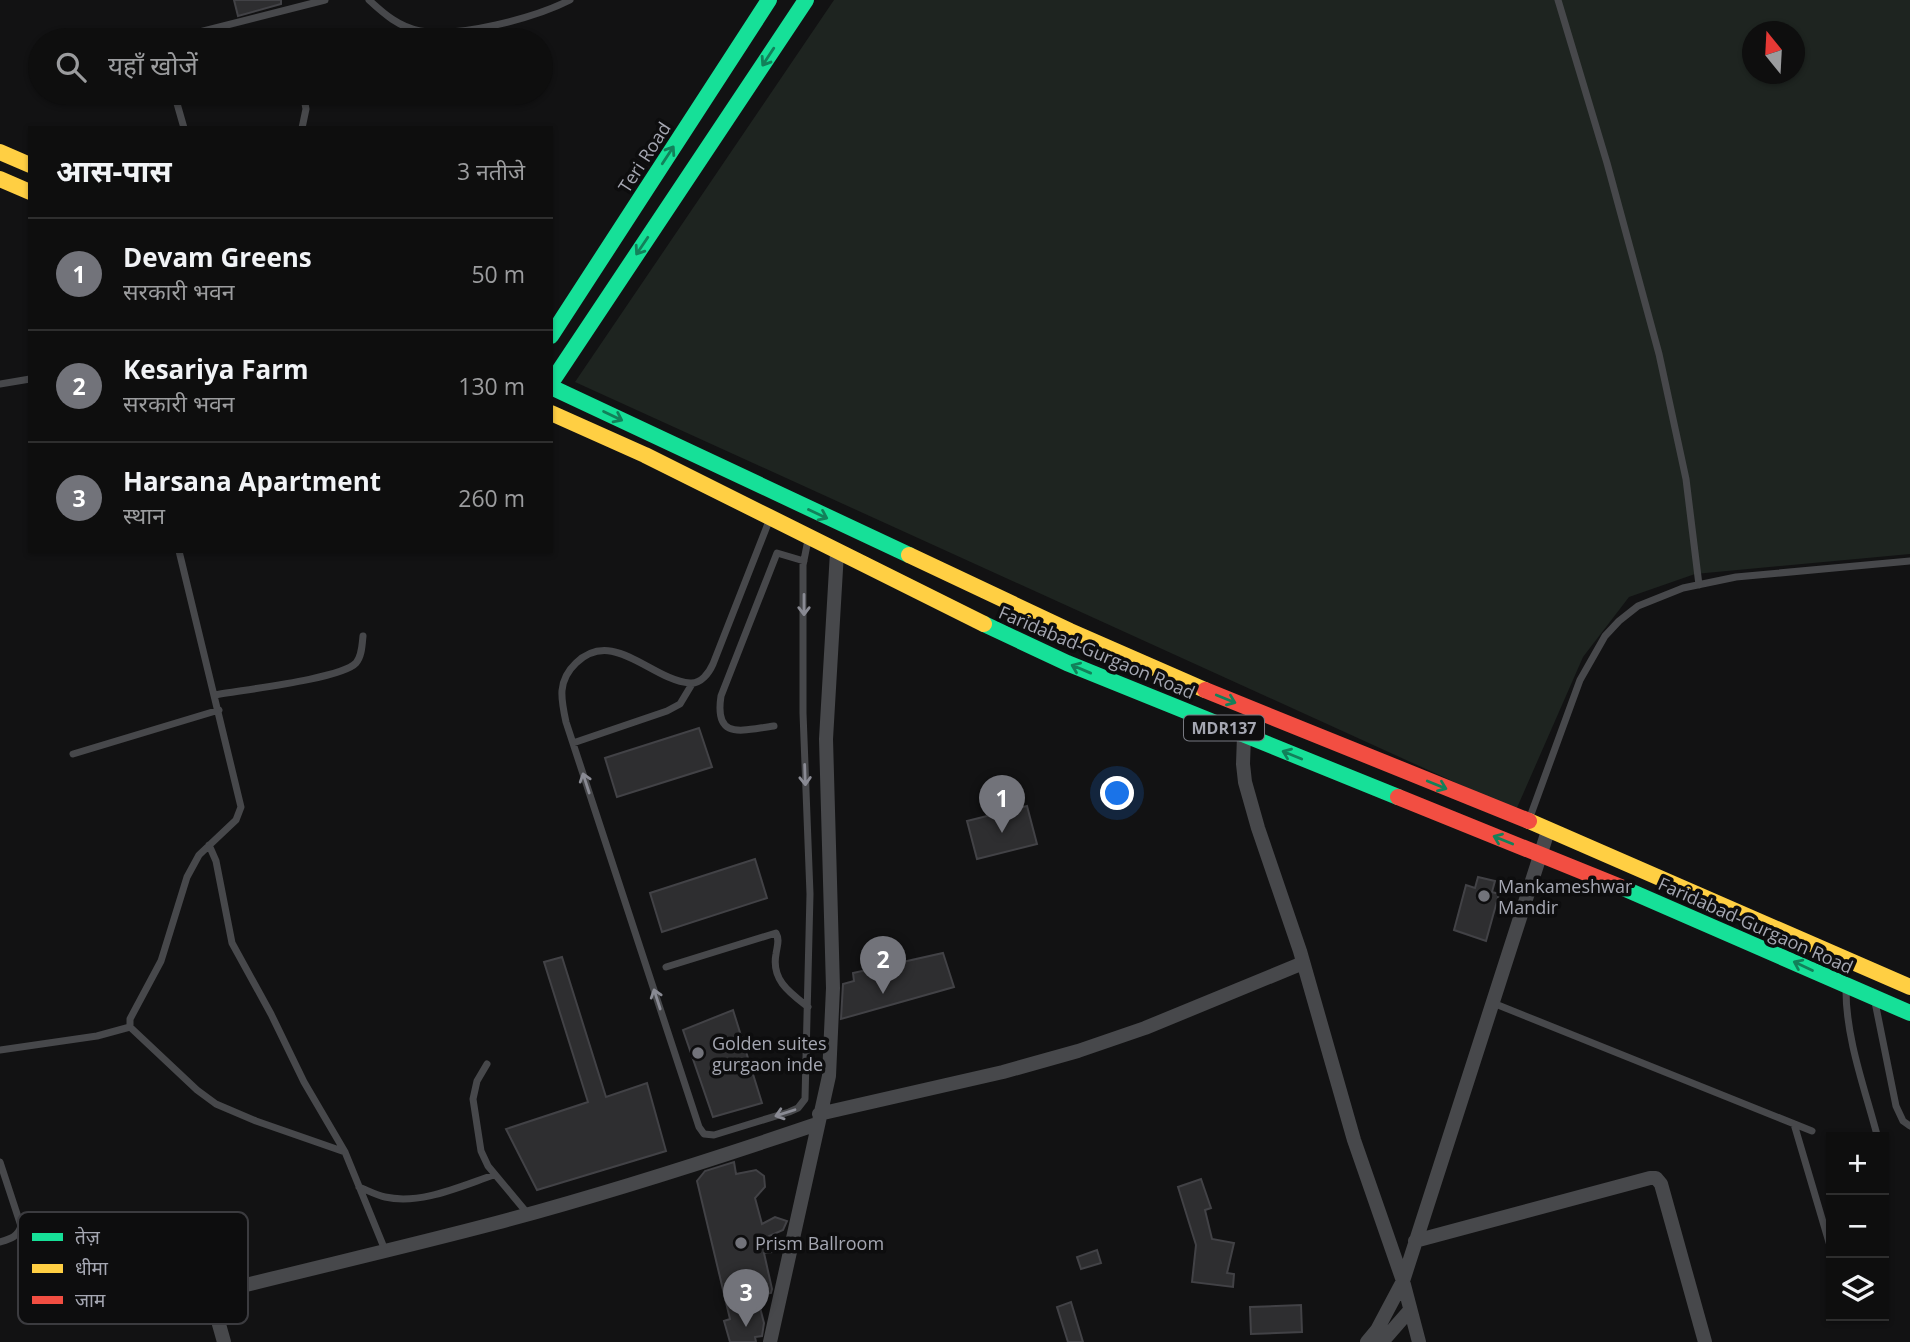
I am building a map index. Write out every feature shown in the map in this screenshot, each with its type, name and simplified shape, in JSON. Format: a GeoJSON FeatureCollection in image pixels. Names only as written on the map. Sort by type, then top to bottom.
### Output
{"type":"FeatureCollection","features":[{"type":"Feature","properties":{"kind":"main road","name":"Teri Road"},"geometry":{"type":"LineString","coordinates":[[553,333],[769,0]]}},
{"type":"Feature","properties":{"kind":"main road"},"geometry":{"type":"LineString","coordinates":[[553,382],[806,0]]}},
{"type":"Feature","properties":{"kind":"main road"},"geometry":{"type":"LineString","coordinates":[[0,152],[28,164]]}},
{"type":"Feature","properties":{"kind":"main road"},"geometry":{"type":"LineString","coordinates":[[0,179],[28,191]]}},
{"type":"Feature","properties":{"kind":"main road","name":"Faridabad-Gurgaon Road"},"geometry":{"type":"LineString","coordinates":[[553,386],[1070,631],[1197,687],[1529,821],[1910,987]]}},
{"type":"Feature","properties":{"kind":"main road","name":"Faridabad-Gurgaon Road"},"geometry":{"type":"LineString","coordinates":[[553,414],[645,455],[1066,663],[1684,913],[1910,1013]]}},
{"type":"Feature","properties":{"kind":"street"},"geometry":{"type":"LineString","coordinates":[[771,1342],[829,1076],[833,988],[826,739],[837,552]]}},
{"type":"Feature","properties":{"kind":"street"},"geometry":{"type":"LineString","coordinates":[[1244,736],[1245,782],[1303,963],[1354,1139],[1403,1281],[1419,1342]]}},
{"type":"Feature","properties":{"kind":"street"},"geometry":{"type":"LineString","coordinates":[[1367,1342],[1377,1330],[1403,1281],[1548,831]]}},
{"type":"Feature","properties":{"kind":"street"},"geometry":{"type":"LineString","coordinates":[[248,1285],[528,1214],[698,1165],[818,1119],[1078,1051],[1145,1028],[1303,963]]}},
{"type":"Feature","properties":{"kind":"street"},"geometry":{"type":"LineString","coordinates":[[1415,1241],[1656,1178],[1661,1184],[1706,1342]]}},
{"type":"Feature","properties":{"kind":"street"},"geometry":{"type":"LineString","coordinates":[[1382,1342],[1410,1310]]}},
{"type":"Feature","properties":{"kind":"street"},"geometry":{"type":"LineString","coordinates":[[218,1324],[223,1342]]}},
{"type":"Feature","properties":{"kind":"lane"},"geometry":{"type":"LineString","coordinates":[[215,28],[325,0]]}},
{"type":"Feature","properties":{"kind":"lane"},"geometry":{"type":"LineString","coordinates":[[369,0],[395,23],[410,28]]}},
{"type":"Feature","properties":{"kind":"lane"},"geometry":{"type":"LineString","coordinates":[[473,28],[519,19],[570,0]]}},
{"type":"Feature","properties":{"kind":"lane"},"geometry":{"type":"LineString","coordinates":[[1558,0],[1603,150],[1659,354],[1686,479],[1699,585]]}},
{"type":"Feature","properties":{"kind":"lane"},"geometry":{"type":"LineString","coordinates":[[177,105],[183,126]]}},
{"type":"Feature","properties":{"kind":"lane"},"geometry":{"type":"LineString","coordinates":[[302,126],[305,105]]}},
{"type":"Feature","properties":{"kind":"lane"},"geometry":{"type":"LineString","coordinates":[[0,383],[28,379]]}},
{"type":"Feature","properties":{"kind":"lane"},"geometry":{"type":"LineString","coordinates":[[573,743],[667,711],[680,704],[692,684],[703,679],[712,669],[770,517]]}},
{"type":"Feature","properties":{"kind":"lane"},"geometry":{"type":"LineString","coordinates":[[692,684],[617,651],[604,650],[579,659],[568,671],[562,681],[561,698],[573,743],[696,1118],[704,1134],[714,1135],[799,1108],[805,1099],[810,894],[803,713],[804,561],[808,537]]}},
{"type":"Feature","properties":{"kind":"lane"},"geometry":{"type":"LineString","coordinates":[[180,553],[241,807],[236,821],[199,855],[187,877],[161,961],[130,1019],[130,1027],[197,1090],[216,1104],[345,1152]]}},
{"type":"Feature","properties":{"kind":"lane"},"geometry":{"type":"LineString","coordinates":[[774,726],[735,731],[726,728],[719,709],[721,695],[777,553],[804,561]]}},
{"type":"Feature","properties":{"kind":"lane"},"geometry":{"type":"LineString","coordinates":[[1529,821],[1580,680],[1605,636],[1638,606],[1683,588],[1736,577],[1910,561]]}},
{"type":"Feature","properties":{"kind":"lane"},"geometry":{"type":"LineString","coordinates":[[215,695],[338,672],[357,662],[363,636]]}},
{"type":"Feature","properties":{"kind":"lane"},"geometry":{"type":"LineString","coordinates":[[73,754],[219,710]]}},
{"type":"Feature","properties":{"kind":"lane"},"geometry":{"type":"LineString","coordinates":[[209,845],[218,872],[228,929],[239,958],[258,989],[304,1082],[345,1152],[385,1251]]}},
{"type":"Feature","properties":{"kind":"lane"},"geometry":{"type":"LineString","coordinates":[[666,967],[776,933],[779,940],[774,962],[776,973],[781,984],[808,1007]]}},
{"type":"Feature","properties":{"kind":"lane"},"geometry":{"type":"LineString","coordinates":[[1846,986],[1851,1036],[1876,1132]]}},
{"type":"Feature","properties":{"kind":"lane"},"geometry":{"type":"LineString","coordinates":[[1874,998],[1896,1106],[1903,1121],[1910,1126]]}},
{"type":"Feature","properties":{"kind":"lane"},"geometry":{"type":"LineString","coordinates":[[1492,1003],[1812,1131]]}},
{"type":"Feature","properties":{"kind":"lane"},"geometry":{"type":"LineString","coordinates":[[0,1049],[97,1036],[130,1027]]}},
{"type":"Feature","properties":{"kind":"lane"},"geometry":{"type":"LineString","coordinates":[[487,1063],[477,1082],[473,1099],[481,1151],[494,1175],[528,1214]]}},
{"type":"Feature","properties":{"kind":"lane"},"geometry":{"type":"LineString","coordinates":[[1794,1124],[1826,1232]]}},
{"type":"Feature","properties":{"kind":"lane"},"geometry":{"type":"LineString","coordinates":[[0,1162],[18,1217]]}},
{"type":"Feature","properties":{"kind":"lane"},"geometry":{"type":"LineString","coordinates":[[359,1187],[385,1197],[407,1198],[430,1195],[494,1175]]}},
{"type":"Feature","properties":{"kind":"lane"},"geometry":{"type":"LineString","coordinates":[[0,1242],[18,1234]]}},
{"type":"Feature","properties":{"kind":"shaded area"},"geometry":{"type":"Polygon","coordinates":[[[834,0],[1910,0],[1910,554],[1695,574],[1629,597],[1583,657],[1516,810],[575,382],[834,0]]]}},
{"type":"Feature","properties":{"kind":"building"},"geometry":{"type":"Polygon","coordinates":[[[234,0],[281,0],[281,4],[238,16],[234,0]]]}},
{"type":"Feature","properties":{"kind":"building"},"geometry":{"type":"Polygon","coordinates":[[[699,728],[712,767],[617,797],[605,758],[699,728]]]}},
{"type":"Feature","properties":{"kind":"building"},"geometry":{"type":"Polygon","coordinates":[[[1027,806],[1037,844],[977,859],[967,821],[1027,806]]]}},
{"type":"Feature","properties":{"kind":"building"},"geometry":{"type":"Polygon","coordinates":[[[755,859],[767,898],[662,932],[650,893],[755,859]]]}},
{"type":"Feature","properties":{"kind":"building"},"geometry":{"type":"Polygon","coordinates":[[[1478,877],[1495,881],[1492,892],[1499,894],[1486,941],[1454,930],[1466,885],[1475,888],[1478,877]]]}},
{"type":"Feature","properties":{"kind":"building"},"geometry":{"type":"Polygon","coordinates":[[[943,953],[954,987],[841,1019],[843,984],[854,981],[853,973],[943,953]]]}},
{"type":"Feature","properties":{"kind":"building"},"geometry":{"type":"Polygon","coordinates":[[[562,957],[606,1097],[647,1083],[666,1151],[537,1190],[506,1129],[588,1102],[544,962],[562,957]]]}},
{"type":"Feature","properties":{"kind":"building"},"geometry":{"type":"Polygon","coordinates":[[[733,1010],[762,1103],[713,1117],[683,1030],[733,1010]]]}},
{"type":"Feature","properties":{"kind":"building","name":"Prism Ballroom"},"geometry":{"type":"Polygon","coordinates":[[[734,1162],[736,1174],[756,1170],[764,1176],[765,1187],[755,1198],[762,1224],[775,1217],[787,1221],[783,1230],[769,1236],[773,1252],[764,1253],[772,1289],[771,1293],[757,1296],[764,1323],[762,1336],[755,1337],[756,1342],[730,1342],[724,1321],[730,1319],[697,1181],[705,1171],[734,1162]]]}},
{"type":"Feature","properties":{"kind":"building"},"geometry":{"type":"Polygon","coordinates":[[[1201,1179],[1211,1208],[1205,1210],[1212,1239],[1234,1243],[1227,1273],[1234,1274],[1233,1287],[1192,1282],[1196,1245],[1178,1187],[1201,1179]]]}},
{"type":"Feature","properties":{"kind":"building"},"geometry":{"type":"Polygon","coordinates":[[[1097,1250],[1101,1263],[1081,1269],[1077,1257],[1097,1250]]]}},
{"type":"Feature","properties":{"kind":"building"},"geometry":{"type":"Polygon","coordinates":[[[1071,1302],[1083,1342],[1068,1342],[1057,1307],[1071,1302]]]}},
{"type":"Feature","properties":{"kind":"building"},"geometry":{"type":"Polygon","coordinates":[[[1301,1305],[1302,1332],[1251,1334],[1250,1307],[1301,1305]]]}},
{"type":"Feature","properties":{"kind":"traffic: fast"},"geometry":{"type":"LineString","coordinates":[[553,333],[769,0]]}},
{"type":"Feature","properties":{"kind":"traffic: fast"},"geometry":{"type":"LineString","coordinates":[[553,380],[806,0]]}},
{"type":"Feature","properties":{"kind":"traffic: fast"},"geometry":{"type":"LineString","coordinates":[[553,388],[909,555]]}},
{"type":"Feature","properties":{"kind":"traffic: fast"},"geometry":{"type":"LineString","coordinates":[[984,624],[1067,663],[1398,797]]}},
{"type":"Feature","properties":{"kind":"traffic: fast"},"geometry":{"type":"LineString","coordinates":[[1623,888],[1910,1013]]}},
{"type":"Feature","properties":{"kind":"traffic: slow"},"geometry":{"type":"LineString","coordinates":[[0,152],[28,164]]}},
{"type":"Feature","properties":{"kind":"traffic: slow"},"geometry":{"type":"LineString","coordinates":[[0,179],[28,191]]}},
{"type":"Feature","properties":{"kind":"traffic: slow"},"geometry":{"type":"LineString","coordinates":[[553,414],[645,455],[984,624]]}},
{"type":"Feature","properties":{"kind":"traffic: slow"},"geometry":{"type":"LineString","coordinates":[[909,555],[1070,631],[1205,690]]}},
{"type":"Feature","properties":{"kind":"traffic: slow"},"geometry":{"type":"LineString","coordinates":[[1529,821],[1910,987]]}},
{"type":"Feature","properties":{"kind":"traffic: jam"},"geometry":{"type":"LineString","coordinates":[[1205,690],[1529,821]]}},
{"type":"Feature","properties":{"kind":"traffic: jam"},"geometry":{"type":"LineString","coordinates":[[1398,797],[1623,888]]}},
{"type":"Feature","properties":{"kind":"place","name":"Devam Greens"},"geometry":{"type":"Point","coordinates":[1002,833]}},
{"type":"Feature","properties":{"kind":"place","name":"Mankameshwar Mandir"},"geometry":{"type":"Point","coordinates":[1484,896]}},
{"type":"Feature","properties":{"kind":"place","name":"Kesariya Farm"},"geometry":{"type":"Point","coordinates":[883,994]}},
{"type":"Feature","properties":{"kind":"place","name":"Golden suites gurgaon inde"},"geometry":{"type":"Point","coordinates":[698,1053]}},
{"type":"Feature","properties":{"kind":"place","name":"Prism Ballroom"},"geometry":{"type":"Point","coordinates":[741,1243]}},
{"type":"Feature","properties":{"kind":"place","name":"Harsana Apartment"},"geometry":{"type":"Point","coordinates":[746,1327]}}]}
